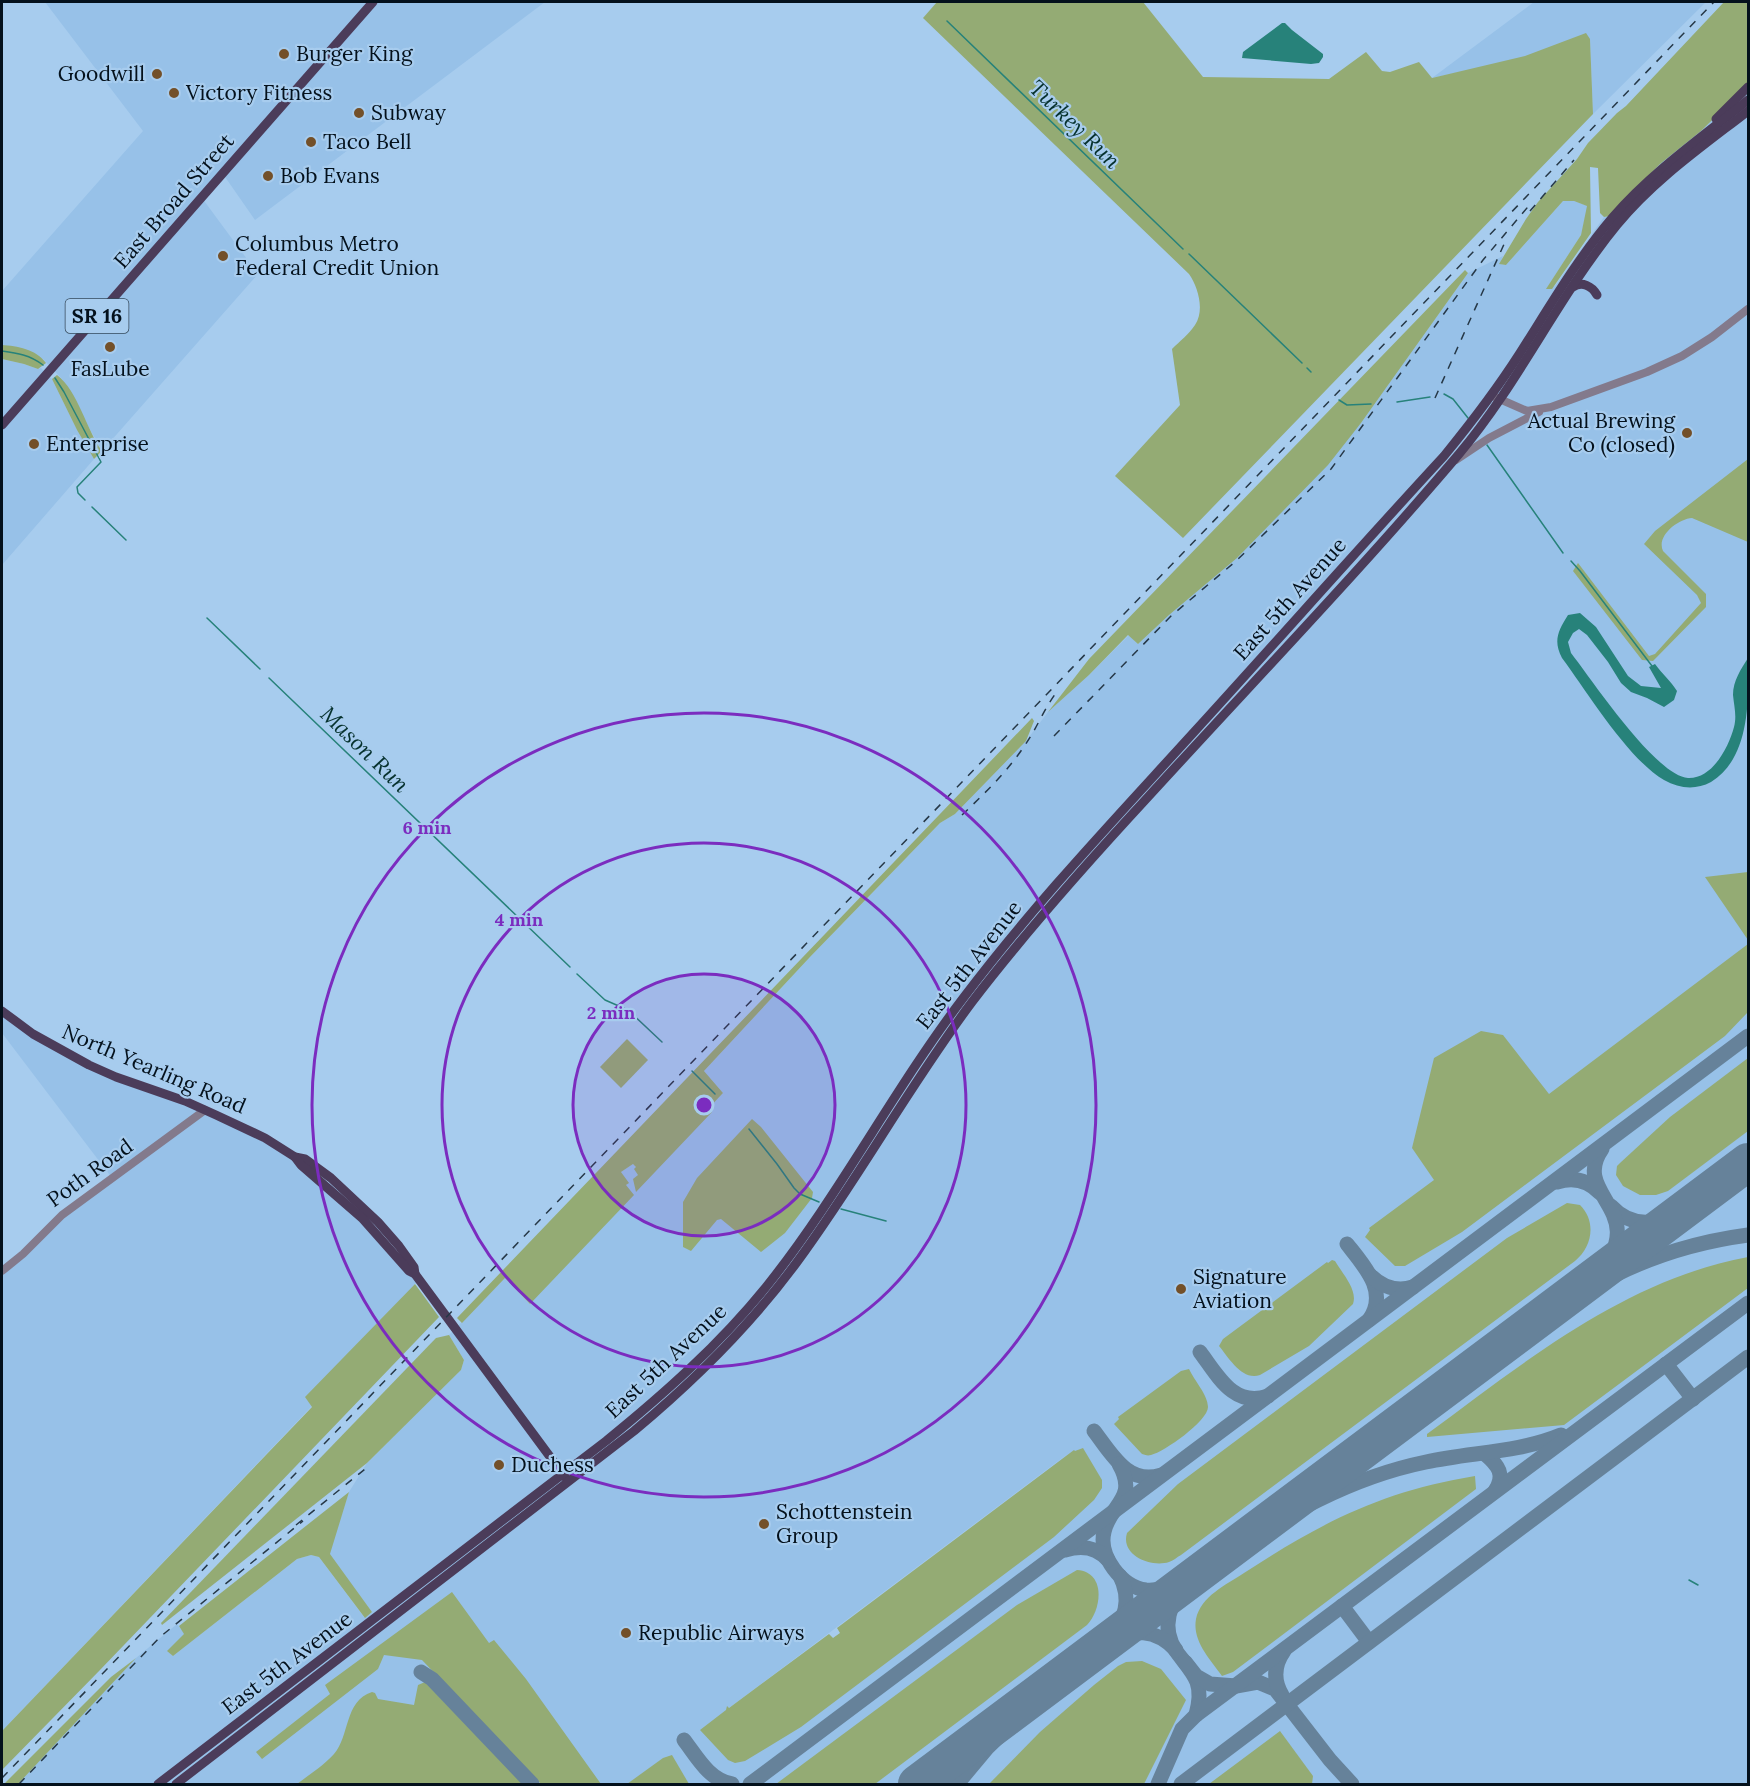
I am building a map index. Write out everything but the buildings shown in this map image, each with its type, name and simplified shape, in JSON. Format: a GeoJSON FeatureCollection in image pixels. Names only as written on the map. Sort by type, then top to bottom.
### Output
{"type":"FeatureCollection","features":[{"type":"Feature","properties":{"kind":"main road","name":"East Broad Street"},"geometry":{"type":"LineString","coordinates":[[2,425],[373,2]]}},
{"type":"Feature","properties":{"kind":"main road"},"geometry":{"type":"LineString","coordinates":[[1672,160],[1749,87]]}},
{"type":"Feature","properties":{"kind":"main road","name":"East 5th Avenue"},"geometry":{"type":"LineString","coordinates":[[176,1785],[566,1478],[670,1389],[741,1316],[792,1253],[907,1078],[962,999],[1002,948],[1087,849],[1444,456],[1519,355],[1596,237],[1636,193],[1672,160],[1749,100]]}},
{"type":"Feature","properties":{"kind":"main road","name":"East 5th Avenue"},"geometry":{"type":"LineString","coordinates":[[158,1785],[669,1402],[703,1371],[748,1322],[806,1249],[906,1096],[970,1005],[1009,955],[1102,847],[1450,464],[1501,400],[1573,287],[1619,223],[1648,193],[1749,111]]}},
{"type":"Feature","properties":{"kind":"main road"},"geometry":{"type":"LineString","coordinates":[[1573,287],[1579,284],[1586,285],[1592,288],[1597,295]]}},
{"type":"Feature","properties":{"kind":"main road","name":"North Yearling Road"},"geometry":{"type":"LineString","coordinates":[[2,1011],[33,1034],[89,1065],[205,1110],[265,1138],[315,1166],[359,1203],[399,1246],[414,1267],[415,1274],[566,1478]]}},
{"type":"Feature","properties":{"kind":"street"},"geometry":{"type":"LineString","coordinates":[[1450,464],[1508,427],[1551,407],[1676,359],[1703,344],[1749,309]]}},
{"type":"Feature","properties":{"kind":"street"},"geometry":{"type":"LineString","coordinates":[[1491,395],[1527,411],[1551,407]]}},
{"type":"Feature","properties":{"kind":"street","name":"Poth Road"},"geometry":{"type":"LineString","coordinates":[[2,1271],[63,1215],[205,1110]]}},
{"type":"Feature","properties":{"kind":"shaded area"},"geometry":{"type":"Polygon","coordinates":[[[45,2],[545,2],[255,220],[223,174],[202,198],[258,274],[102,451],[62,379],[43,359],[2,345],[2,291],[143,131],[45,2]]]}},
{"type":"Feature","properties":{"kind":"shaded area"},"geometry":{"type":"Polygon","coordinates":[[[937,2],[1143,2],[1203,77],[1329,79],[1366,52],[1382,71],[1390,72],[1419,62],[1432,78],[1525,56],[1586,33],[1590,39],[1593,114],[1183,538],[1115,476],[1180,405],[1172,349],[1190,331],[1198,319],[1200,306],[1195,285],[1189,274],[923,18],[937,2]]]}},
{"type":"Feature","properties":{"kind":"shaded area"},"geometry":{"type":"Polygon","coordinates":[[[1534,2],[1706,2],[1593,114],[1590,39],[1497,64],[1432,78],[1534,2]]]}},
{"type":"Feature","properties":{"kind":"shaded area"},"geometry":{"type":"Polygon","coordinates":[[[1724,2],[1748,2],[1748,85],[1701,131],[1660,164],[1610,216],[1604,217],[1600,213],[1598,168],[1590,167],[1591,233],[1552,289],[1546,289],[1581,235],[1587,206],[1574,201],[1563,201],[1506,265],[1499,264],[1538,202],[1577,159],[1588,143],[1724,2]]]}},
{"type":"Feature","properties":{"kind":"shaded area"},"geometry":{"type":"Polygon","coordinates":[[[1285,23],[1323,54],[1319,63],[1242,58],[1243,52],[1285,23]]]}},
{"type":"Feature","properties":{"kind":"shaded area"},"geometry":{"type":"Polygon","coordinates":[[[1748,85],[1748,1784],[18,1784],[136,1658],[177,1624],[185,1634],[168,1651],[173,1656],[297,1559],[311,1555],[319,1557],[364,1617],[372,1612],[329,1554],[349,1492],[367,1463],[461,1370],[464,1360],[449,1335],[505,1278],[530,1304],[628,1183],[621,1172],[633,1164],[636,1167],[711,1112],[708,1109],[723,1093],[704,1071],[940,823],[955,814],[1026,741],[1048,712],[1129,635],[1138,644],[1237,558],[1361,423],[1468,273],[1503,256],[1500,264],[1506,265],[1563,201],[1574,201],[1588,206],[1581,235],[1547,288],[1555,286],[1604,217],[1610,216],[1660,164],[1701,131],[1748,85]],[[1073,1450],[729,1708],[735,1716],[1073,1450]]]}},
{"type":"Feature","properties":{"kind":"shaded area"},"geometry":{"type":"Polygon","coordinates":[[[1465,270],[1468,273],[1361,423],[1328,465],[1237,558],[1138,644],[1128,635],[1048,712],[1089,659],[1465,270]]]}},
{"type":"Feature","properties":{"kind":"shaded area"},"geometry":{"type":"Polygon","coordinates":[[[2,345],[32,351],[46,363],[38,369],[2,359],[2,345]]]}},
{"type":"Feature","properties":{"kind":"shaded area"},"geometry":{"type":"Polygon","coordinates":[[[2,359],[41,368],[52,379],[94,459],[2,565],[2,359]]]}},
{"type":"Feature","properties":{"kind":"shaded area"},"geometry":{"type":"Polygon","coordinates":[[[57,375],[71,391],[102,451],[94,459],[52,379],[57,375]]]}},
{"type":"Feature","properties":{"kind":"shaded area"},"geometry":{"type":"Polygon","coordinates":[[[1748,459],[1748,542],[1692,518],[1681,521],[1665,534],[1663,551],[1706,594],[1706,607],[1653,661],[1642,660],[1573,571],[1578,563],[1649,656],[1655,654],[1701,603],[1697,595],[1644,544],[1655,531],[1748,459]]]}},
{"type":"Feature","properties":{"kind":"shaded area"},"geometry":{"type":"Polygon","coordinates":[[[1580,613],[1596,627],[1628,676],[1641,686],[1661,688],[1649,667],[1655,664],[1677,691],[1674,700],[1664,707],[1631,692],[1621,683],[1587,635],[1579,629],[1573,633],[1568,642],[1571,653],[1642,745],[1675,773],[1688,778],[1705,773],[1724,752],[1735,723],[1734,685],[1748,658],[1748,692],[1744,727],[1740,743],[1724,772],[1705,785],[1682,787],[1664,780],[1637,757],[1609,724],[1559,652],[1557,641],[1562,626],[1568,615],[1580,613]]]}},
{"type":"Feature","properties":{"kind":"shaded area"},"geometry":{"type":"Polygon","coordinates":[[[1032,718],[1034,721],[1026,741],[955,814],[940,823],[704,1071],[723,1093],[708,1109],[712,1112],[636,1192],[633,1179],[638,1175],[634,1169],[636,1167],[633,1164],[621,1172],[629,1183],[626,1185],[634,1195],[530,1304],[505,1278],[462,1323],[457,1318],[1032,718]]]}},
{"type":"Feature","properties":{"kind":"shaded area"},"geometry":{"type":"Polygon","coordinates":[[[1748,872],[1748,940],[1705,877],[1748,872]]]}},
{"type":"Feature","properties":{"kind":"shaded area"},"geometry":{"type":"Polygon","coordinates":[[[1748,944],[1748,1012],[1725,1036],[1462,1232],[1405,1266],[1395,1266],[1365,1237],[1369,1228],[1434,1180],[1412,1148],[1434,1058],[1481,1031],[1503,1035],[1549,1094],[1748,944]]]}},
{"type":"Feature","properties":{"kind":"shaded area"},"geometry":{"type":"Polygon","coordinates":[[[2,1011],[75,1058],[203,1109],[289,1156],[342,1192],[375,1225],[419,1280],[306,1397],[312,1406],[2,1731],[2,1272],[47,1230],[112,1178],[2,1033],[2,1011]]]}},
{"type":"Feature","properties":{"kind":"shaded area"},"geometry":{"type":"Polygon","coordinates":[[[627,1039],[648,1060],[621,1088],[600,1067],[627,1039]]]}},
{"type":"Feature","properties":{"kind":"shaded area"},"geometry":{"type":"Polygon","coordinates":[[[1748,1058],[1748,1131],[1668,1191],[1656,1195],[1640,1195],[1623,1186],[1616,1175],[1617,1166],[1670,1117],[1748,1058]]]}},
{"type":"Feature","properties":{"kind":"shaded area"},"geometry":{"type":"Polygon","coordinates":[[[752,1119],[813,1192],[812,1198],[785,1233],[761,1252],[721,1219],[717,1220],[691,1251],[683,1247],[683,1202],[697,1178],[752,1119]]]}},
{"type":"Feature","properties":{"kind":"shaded area"},"geometry":{"type":"Polygon","coordinates":[[[1567,1203],[1580,1205],[1589,1219],[1590,1226],[1589,1242],[1575,1261],[1181,1555],[1171,1561],[1154,1563],[1139,1558],[1128,1548],[1127,1533],[1178,1484],[1507,1238],[1567,1203]]]}},
{"type":"Feature","properties":{"kind":"shaded area"},"geometry":{"type":"Polygon","coordinates":[[[1748,1257],[1748,1288],[1564,1425],[1427,1437],[1427,1434],[1540,1352],[1618,1304],[1660,1284],[1703,1268],[1748,1257]]]}},
{"type":"Feature","properties":{"kind":"shaded area"},"geometry":{"type":"Polygon","coordinates":[[[1332,1260],[1335,1261],[1351,1287],[1353,1304],[1309,1346],[1260,1375],[1247,1375],[1236,1367],[1219,1346],[1223,1339],[1332,1260]]]}},
{"type":"Feature","properties":{"kind":"shaded area"},"geometry":{"type":"Polygon","coordinates":[[[415,1284],[439,1317],[2,1770],[2,1731],[312,1407],[305,1397],[415,1284]]]}},
{"type":"Feature","properties":{"kind":"shaded area"},"geometry":{"type":"Polygon","coordinates":[[[449,1335],[464,1360],[461,1370],[367,1463],[162,1625],[161,1623],[436,1338],[449,1335]]]}},
{"type":"Feature","properties":{"kind":"shaded area"},"geometry":{"type":"Polygon","coordinates":[[[1189,1369],[1206,1398],[1208,1407],[1206,1413],[1193,1428],[1165,1448],[1151,1455],[1142,1454],[1114,1424],[1119,1419],[1118,1417],[1181,1371],[1189,1369]]]}},
{"type":"Feature","properties":{"kind":"shaded area"},"geometry":{"type":"Polygon","coordinates":[[[1083,1448],[1102,1480],[1102,1488],[1094,1500],[1054,1537],[801,1727],[745,1761],[735,1763],[728,1760],[700,1730],[726,1710],[727,1706],[729,1708],[829,1634],[833,1638],[840,1633],[837,1628],[1074,1450],[1083,1448]]]}},
{"type":"Feature","properties":{"kind":"shaded area"},"geometry":{"type":"Polygon","coordinates":[[[1475,1476],[1476,1489],[1233,1672],[1222,1676],[1207,1656],[1199,1642],[1195,1627],[1196,1619],[1203,1604],[1222,1587],[1300,1538],[1354,1511],[1411,1490],[1475,1476]]]}},
{"type":"Feature","properties":{"kind":"shaded area"},"geometry":{"type":"Polygon","coordinates":[[[349,1492],[330,1554],[372,1612],[365,1618],[319,1557],[311,1555],[297,1559],[173,1656],[167,1651],[184,1634],[179,1626],[349,1492]]]}},
{"type":"Feature","properties":{"kind":"shaded area"},"geometry":{"type":"Polygon","coordinates":[[[1077,1570],[1086,1572],[1097,1584],[1096,1610],[1087,1625],[875,1784],[776,1784],[1017,1605],[1077,1570]]]}},
{"type":"Feature","properties":{"kind":"shaded area"},"geometry":{"type":"Polygon","coordinates":[[[452,1592],[489,1643],[494,1640],[526,1679],[601,1784],[541,1784],[422,1660],[384,1655],[378,1669],[262,1759],[256,1752],[330,1694],[325,1685],[452,1592]]]}},
{"type":"Feature","properties":{"kind":"shaded area"},"geometry":{"type":"Polygon","coordinates":[[[136,1658],[18,1784],[4,1784],[111,1677],[136,1658]]]}},
{"type":"Feature","properties":{"kind":"shaded area"},"geometry":{"type":"Polygon","coordinates":[[[1142,1661],[1161,1669],[1186,1700],[1144,1784],[989,1784],[1040,1732],[1094,1685],[1126,1662],[1142,1661]]]}},
{"type":"Feature","properties":{"kind":"shaded area"},"geometry":{"type":"Polygon","coordinates":[[[425,1682],[523,1784],[297,1784],[334,1754],[343,1738],[356,1703],[363,1697],[372,1692],[378,1699],[414,1705],[418,1685],[425,1682]]]}},
{"type":"Feature","properties":{"kind":"shaded area"},"geometry":{"type":"Polygon","coordinates":[[[1280,1731],[1313,1776],[1312,1784],[1209,1784],[1280,1731]]]}},
{"type":"Feature","properties":{"kind":"shaded area"},"geometry":{"type":"Polygon","coordinates":[[[672,1755],[689,1784],[627,1784],[663,1758],[672,1755]]]}},
{"type":"Feature","properties":{"kind":"waterway","name":"Turkey Run"},"geometry":{"type":"LineString","coordinates":[[947,21],[1183,249]]}},
{"type":"Feature","properties":{"kind":"waterway","name":"Turkey Run"},"geometry":{"type":"LineString","coordinates":[[1189,254],[1302,363]]}},
{"type":"Feature","properties":{"kind":"waterway","name":"Mason Run"},"geometry":{"type":"LineString","coordinates":[[2,351],[28,357],[43,365]]}},
{"type":"Feature","properties":{"kind":"waterway","name":"Turkey Run"},"geometry":{"type":"LineString","coordinates":[[1307,368],[1311,372]]}},
{"type":"Feature","properties":{"kind":"waterway","name":"Mason Run"},"geometry":{"type":"LineString","coordinates":[[55,378],[101,462],[77,487],[78,493],[85,500]]}},
{"type":"Feature","properties":{"kind":"waterway","name":"Turkey Run"},"geometry":{"type":"LineString","coordinates":[[1444,394],[1453,399],[1468,418]]}},
{"type":"Feature","properties":{"kind":"waterway","name":"Turkey Run"},"geometry":{"type":"LineString","coordinates":[[1397,402],[1430,397]]}},
{"type":"Feature","properties":{"kind":"waterway","name":"Turkey Run"},"geometry":{"type":"LineString","coordinates":[[1339,400],[1347,405],[1371,404]]}},
{"type":"Feature","properties":{"kind":"waterway","name":"Turkey Run"},"geometry":{"type":"LineString","coordinates":[[1487,445],[1563,553]]}},
{"type":"Feature","properties":{"kind":"waterway","name":"Mason Run"},"geometry":{"type":"LineString","coordinates":[[92,507],[126,540]]}},
{"type":"Feature","properties":{"kind":"waterway","name":"Turkey Run"},"geometry":{"type":"LineString","coordinates":[[1571,561],[1652,666]]}},
{"type":"Feature","properties":{"kind":"waterway","name":"Mason Run"},"geometry":{"type":"LineString","coordinates":[[207,618],[260,669]]}},
{"type":"Feature","properties":{"kind":"waterway","name":"Mason Run"},"geometry":{"type":"LineString","coordinates":[[269,678],[570,967]]}},
{"type":"Feature","properties":{"kind":"waterway","name":"Mason Run"},"geometry":{"type":"LineString","coordinates":[[577,974],[605,1000],[628,1010],[662,1042]]}},
{"type":"Feature","properties":{"kind":"waterway","name":"Mason Run"},"geometry":{"type":"LineString","coordinates":[[692,1071],[715,1094]]}},
{"type":"Feature","properties":{"kind":"waterway","name":"Mason Run"},"geometry":{"type":"LineString","coordinates":[[749,1129],[794,1188],[800,1194],[819,1202]]}},
{"type":"Feature","properties":{"kind":"waterway","name":"Mason Run"},"geometry":{"type":"LineString","coordinates":[[841,1209],[886,1221]]}},
{"type":"Feature","properties":{"kind":"waterway","name":"Mason Run"},"geometry":{"type":"LineString","coordinates":[[1689,1580],[1698,1585]]}},
{"type":"Feature","properties":{"kind":"taxiway"},"geometry":{"type":"LineString","coordinates":[[750,1784],[1748,1036]]}},
{"type":"Feature","properties":{"kind":"taxiway"},"geometry":{"type":"LineString","coordinates":[[1595,1277],[1611,1254],[1617,1236],[1615,1220],[1596,1180],[1595,1165],[1602,1149]]}},
{"type":"Feature","properties":{"kind":"taxiway"},"geometry":{"type":"LineString","coordinates":[[1557,1182],[1580,1181],[1600,1193]]}},
{"type":"Feature","properties":{"kind":"taxiway"},"geometry":{"type":"LineString","coordinates":[[1611,1206],[1628,1218],[1646,1222],[1664,1219],[1683,1212]]}},
{"type":"Feature","properties":{"kind":"taxiway"},"geometry":{"type":"LineString","coordinates":[[1532,1325],[1594,1286],[1631,1267],[1680,1249],[1748,1235]]}},
{"type":"Feature","properties":{"kind":"taxiway"},"geometry":{"type":"LineString","coordinates":[[1347,1244],[1367,1271],[1376,1290],[1375,1310],[1369,1320]]}},
{"type":"Feature","properties":{"kind":"taxiway"},"geometry":{"type":"LineString","coordinates":[[1370,1275],[1390,1287],[1401,1289],[1413,1287]]}},
{"type":"Feature","properties":{"kind":"taxiway"},"geometry":{"type":"LineString","coordinates":[[1158,1784],[1182,1729],[1196,1715],[1748,1303]]}},
{"type":"Feature","properties":{"kind":"taxiway"},"geometry":{"type":"LineString","coordinates":[[1200,1352],[1220,1380],[1236,1394],[1256,1399],[1268,1396]]}},
{"type":"Feature","properties":{"kind":"taxiway"},"geometry":{"type":"LineString","coordinates":[[1181,1784],[1748,1357]]}},
{"type":"Feature","properties":{"kind":"taxiway"},"geometry":{"type":"LineString","coordinates":[[1666,1364],[1693,1399]]}},
{"type":"Feature","properties":{"kind":"taxiway"},"geometry":{"type":"LineString","coordinates":[[1094,1431],[1114,1457],[1130,1472],[1149,1477],[1161,1475]]}},
{"type":"Feature","properties":{"kind":"taxiway"},"geometry":{"type":"LineString","coordinates":[[1218,1559],[1267,1528],[1318,1500],[1370,1478],[1426,1462],[1511,1449],[1561,1435]]}},
{"type":"Feature","properties":{"kind":"taxiway"},"geometry":{"type":"LineString","coordinates":[[1485,1454],[1494,1462],[1499,1471],[1500,1480],[1495,1491]]}},
{"type":"Feature","properties":{"kind":"taxiway"},"geometry":{"type":"LineString","coordinates":[[1119,1464],[1126,1486],[1121,1501],[1111,1515],[1104,1532],[1103,1541],[1108,1560],[1121,1577],[1137,1588],[1156,1590],[1187,1583]]}},
{"type":"Feature","properties":{"kind":"taxiway"},"geometry":{"type":"LineString","coordinates":[[1065,1550],[1088,1548],[1099,1552],[1108,1560]]}},
{"type":"Feature","properties":{"kind":"taxiway"},"geometry":{"type":"LineString","coordinates":[[1110,1639],[1120,1624],[1125,1609],[1126,1593],[1120,1576]]}},
{"type":"Feature","properties":{"kind":"taxiway"},"geometry":{"type":"LineString","coordinates":[[1187,1583],[1176,1598],[1168,1624],[1171,1642],[1197,1682],[1199,1698],[1196,1715]]}},
{"type":"Feature","properties":{"kind":"taxiway"},"geometry":{"type":"LineString","coordinates":[[1342,1606],[1369,1642]]}},
{"type":"Feature","properties":{"kind":"taxiway"},"geometry":{"type":"LineString","coordinates":[[1108,1642],[1126,1635],[1144,1633],[1160,1638],[1176,1650]]}},
{"type":"Feature","properties":{"kind":"taxiway"},"geometry":{"type":"LineString","coordinates":[[1282,1695],[1277,1684],[1276,1673],[1278,1662],[1284,1651]]}},
{"type":"Feature","properties":{"kind":"taxiway"},"geometry":{"type":"LineString","coordinates":[[1185,1662],[1196,1676],[1210,1684],[1236,1686],[1258,1682],[1275,1689],[1330,1760],[1352,1784]]}},
{"type":"Feature","properties":{"kind":"taxiway"},"geometry":{"type":"LineString","coordinates":[[421,1672],[432,1679],[532,1784]]}},
{"type":"Feature","properties":{"kind":"taxiway"},"geometry":{"type":"LineString","coordinates":[[957,1784],[988,1747],[1060,1677]]}},
{"type":"Feature","properties":{"kind":"taxiway"},"geometry":{"type":"LineString","coordinates":[[684,1740],[710,1773],[732,1784]]}},
{"type":"Feature","properties":{"kind":"runway"},"geometry":{"type":"LineString","coordinates":[[917,1784],[1748,1162]]}},
{"type":"Feature","properties":{"kind":"railway"},"geometry":{"type":"LineString","coordinates":[[2,1778],[1714,2]]}},
{"type":"Feature","properties":{"kind":"railway"},"geometry":{"type":"LineString","coordinates":[[1530,211],[1574,160]]}},
{"type":"Feature","properties":{"kind":"railway"},"geometry":{"type":"LineString","coordinates":[[1054,736],[1171,616],[1236,561],[1331,469],[1483,260],[1532,202]]}},
{"type":"Feature","properties":{"kind":"railway"},"geometry":{"type":"LineString","coordinates":[[1435,398],[1505,242]]}},
{"type":"Feature","properties":{"kind":"railway"},"geometry":{"type":"LineString","coordinates":[[962,815],[996,782],[1018,755],[1056,693]]}},
{"type":"Feature","properties":{"kind":"railway"},"geometry":{"type":"LineString","coordinates":[[296,1525],[370,1465]]}},
{"type":"Feature","properties":{"kind":"railway"},"geometry":{"type":"LineString","coordinates":[[19,1784],[160,1637],[303,1521]]}},
{"type":"Feature","properties":{"kind":"place","name":"Burger King"},"geometry":{"type":"Point","coordinates":[284,54]}},
{"type":"Feature","properties":{"kind":"place","name":"Goodwill"},"geometry":{"type":"Point","coordinates":[157,74]}},
{"type":"Feature","properties":{"kind":"place","name":"Victory Fitness"},"geometry":{"type":"Point","coordinates":[174,93]}},
{"type":"Feature","properties":{"kind":"place","name":"Subway"},"geometry":{"type":"Point","coordinates":[359,113]}},
{"type":"Feature","properties":{"kind":"place","name":"Taco Bell"},"geometry":{"type":"Point","coordinates":[311,142]}},
{"type":"Feature","properties":{"kind":"place","name":"Bob Evans"},"geometry":{"type":"Point","coordinates":[268,176]}},
{"type":"Feature","properties":{"kind":"place","name":"Columbus Metro Federal Credit Union"},"geometry":{"type":"Point","coordinates":[223,256]}},
{"type":"Feature","properties":{"kind":"place","name":"FasLube"},"geometry":{"type":"Point","coordinates":[110,347]}},
{"type":"Feature","properties":{"kind":"place","name":"Actual Brewing Co (closed)"},"geometry":{"type":"Point","coordinates":[1687,433]}},
{"type":"Feature","properties":{"kind":"place","name":"Enterprise"},"geometry":{"type":"Point","coordinates":[34,444]}},
{"type":"Feature","properties":{"kind":"place","name":"Signature Aviation"},"geometry":{"type":"Point","coordinates":[1181,1289]}},
{"type":"Feature","properties":{"kind":"place","name":"Duchess"},"geometry":{"type":"Point","coordinates":[499,1465]}},
{"type":"Feature","properties":{"kind":"place","name":"Schottenstein Group"},"geometry":{"type":"Point","coordinates":[764,1524]}},
{"type":"Feature","properties":{"kind":"place","name":"Republic Airways"},"geometry":{"type":"Point","coordinates":[626,1633]}}]}
